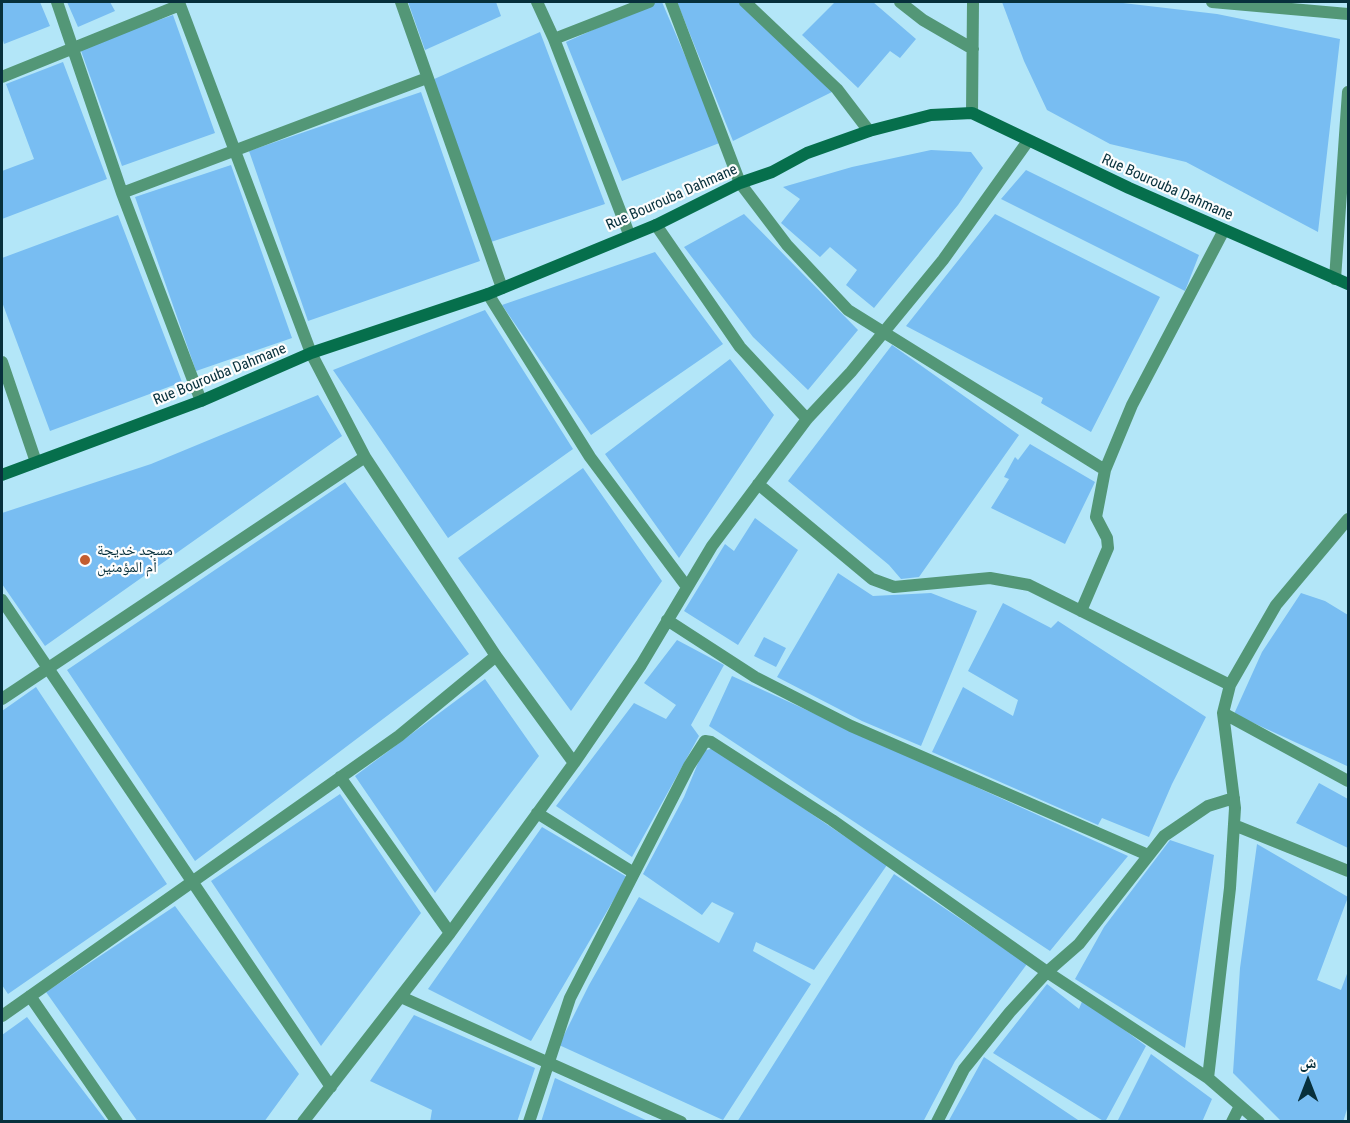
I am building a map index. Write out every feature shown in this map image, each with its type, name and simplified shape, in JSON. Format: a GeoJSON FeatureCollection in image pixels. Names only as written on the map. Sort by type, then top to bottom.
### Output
{"type":"FeatureCollection","features":[{"type":"Feature","properties":{"kind":"street"},"geometry":{"type":"LineString","coordinates":[[57,2],[122,194],[201,401]]}},
{"type":"Feature","properties":{"kind":"street"},"geometry":{"type":"LineString","coordinates":[[401,2],[502,288]]}},
{"type":"Feature","properties":{"kind":"street"},"geometry":{"type":"LineString","coordinates":[[537,2],[554,39],[629,234]]}},
{"type":"Feature","properties":{"kind":"street"},"geometry":{"type":"LineString","coordinates":[[554,39],[649,2]]}},
{"type":"Feature","properties":{"kind":"street"},"geometry":{"type":"LineString","coordinates":[[671,2],[740,183],[787,245],[848,310],[1105,470]]}},
{"type":"Feature","properties":{"kind":"street"},"geometry":{"type":"LineString","coordinates":[[746,2],[837,89],[869,131]]}},
{"type":"Feature","properties":{"kind":"street"},"geometry":{"type":"LineString","coordinates":[[900,2],[923,20],[973,49]]}},
{"type":"Feature","properties":{"kind":"street"},"geometry":{"type":"LineString","coordinates":[[972,113],[973,2]]}},
{"type":"Feature","properties":{"kind":"street"},"geometry":{"type":"LineString","coordinates":[[1212,2],[1297,6],[1348,14]]}},
{"type":"Feature","properties":{"kind":"street"},"geometry":{"type":"LineString","coordinates":[[2,77],[183,3],[310,353],[365,456],[496,656],[574,763]]}},
{"type":"Feature","properties":{"kind":"street"},"geometry":{"type":"LineString","coordinates":[[122,194],[427,78]]}},
{"type":"Feature","properties":{"kind":"street"},"geometry":{"type":"LineString","coordinates":[[1335,279],[1348,92]]}},
{"type":"Feature","properties":{"kind":"street","name":"Rue Bourouba Dahmane"},"geometry":{"type":"LineString","coordinates":[[2,475],[201,401],[310,353],[488,294],[629,234],[656,225],[740,183],[772,172],[807,153],[869,131],[931,115],[972,113],[1028,141],[1348,284]]}},
{"type":"Feature","properties":{"kind":"street"},"geometry":{"type":"LineString","coordinates":[[303,1122],[450,933],[574,763],[712,546],[807,419],[851,372],[943,260],[1028,141]]}},
{"type":"Feature","properties":{"kind":"street"},"geometry":{"type":"LineString","coordinates":[[656,225],[740,347],[807,419]]}},
{"type":"Feature","properties":{"kind":"street"},"geometry":{"type":"LineString","coordinates":[[1081,611],[1108,548],[1107,538],[1096,517],[1105,470],[1132,405],[1224,230]]}},
{"type":"Feature","properties":{"kind":"street"},"geometry":{"type":"LineString","coordinates":[[488,294],[590,457],[687,587]]}},
{"type":"Feature","properties":{"kind":"street"},"geometry":{"type":"LineString","coordinates":[[2,362],[36,462]]}},
{"type":"Feature","properties":{"kind":"street"},"geometry":{"type":"LineString","coordinates":[[2,699],[365,456]]}},
{"type":"Feature","properties":{"kind":"street"},"geometry":{"type":"LineString","coordinates":[[758,484],[872,579],[894,587],[911,587],[959,579],[990,578],[1029,585],[1230,686]]}},
{"type":"Feature","properties":{"kind":"street"},"geometry":{"type":"LineString","coordinates":[[1208,1078],[1230,888],[1234,825],[1234,798],[1223,713],[1230,686],[1276,605],[1348,519]]}},
{"type":"Feature","properties":{"kind":"street"},"geometry":{"type":"LineString","coordinates":[[2,600],[331,1087]]}},
{"type":"Feature","properties":{"kind":"street"},"geometry":{"type":"LineString","coordinates":[[667,620],[755,677],[851,726],[1148,855]]}},
{"type":"Feature","properties":{"kind":"street"},"geometry":{"type":"LineString","coordinates":[[2,1016],[399,736],[496,656]]}},
{"type":"Feature","properties":{"kind":"street"},"geometry":{"type":"LineString","coordinates":[[1223,713],[1348,781]]}},
{"type":"Feature","properties":{"kind":"street"},"geometry":{"type":"LineString","coordinates":[[529,1122],[570,998],[689,766],[702,743],[711,742],[909,873],[1047,972],[1208,1078],[1259,1122]]}},
{"type":"Feature","properties":{"kind":"street"},"geometry":{"type":"LineString","coordinates":[[340,777],[450,933]]}},
{"type":"Feature","properties":{"kind":"street"},"geometry":{"type":"LineString","coordinates":[[937,1122],[964,1069],[1010,1012],[1047,972],[1079,944],[1164,836],[1208,806],[1234,798]]}},
{"type":"Feature","properties":{"kind":"street"},"geometry":{"type":"LineString","coordinates":[[537,813],[634,873]]}},
{"type":"Feature","properties":{"kind":"street"},"geometry":{"type":"LineString","coordinates":[[1234,825],[1348,871]]}},
{"type":"Feature","properties":{"kind":"street"},"geometry":{"type":"LineString","coordinates":[[30,996],[117,1122]]}},
{"type":"Feature","properties":{"kind":"street"},"geometry":{"type":"LineString","coordinates":[[401,997],[681,1122]]}},
{"type":"Feature","properties":{"kind":"street"},"geometry":{"type":"LineString","coordinates":[[1232,1122],[1240,1106]]}},
{"type":"Feature","properties":{"kind":"building"},"geometry":{"type":"Polygon","coordinates":[[[2,2],[40,2],[50,26],[4,44],[2,2]]]}},
{"type":"Feature","properties":{"kind":"building"},"geometry":{"type":"Polygon","coordinates":[[[67,2],[110,2],[115,11],[78,27],[67,2]]]}},
{"type":"Feature","properties":{"kind":"building"},"geometry":{"type":"Polygon","coordinates":[[[408,2],[496,2],[501,16],[425,50],[408,2]]]}},
{"type":"Feature","properties":{"kind":"building"},"geometry":{"type":"Polygon","coordinates":[[[655,2],[662,2],[722,142],[622,181],[566,42],[655,2]]]}},
{"type":"Feature","properties":{"kind":"building"},"geometry":{"type":"Polygon","coordinates":[[[677,2],[739,2],[834,91],[733,141],[677,2]]]}},
{"type":"Feature","properties":{"kind":"building"},"geometry":{"type":"Polygon","coordinates":[[[835,2],[873,2],[916,39],[900,58],[890,51],[858,88],[802,35],[835,2]]]}},
{"type":"Feature","properties":{"kind":"building"},"geometry":{"type":"Polygon","coordinates":[[[1002,2],[1123,3],[1217,14],[1340,39],[1318,232],[1186,162],[1110,144],[1047,110],[1024,61],[1002,2]]]}},
{"type":"Feature","properties":{"kind":"building"},"geometry":{"type":"Polygon","coordinates":[[[173,15],[215,133],[122,166],[80,48],[173,15]]]}},
{"type":"Feature","properties":{"kind":"building"},"geometry":{"type":"Polygon","coordinates":[[[540,32],[605,204],[488,243],[432,80],[540,32]]]}},
{"type":"Feature","properties":{"kind":"building"},"geometry":{"type":"Polygon","coordinates":[[[63,62],[107,179],[2,219],[2,171],[34,159],[6,84],[63,62]]]}},
{"type":"Feature","properties":{"kind":"building"},"geometry":{"type":"Polygon","coordinates":[[[421,92],[480,261],[308,321],[249,151],[421,92]]]}},
{"type":"Feature","properties":{"kind":"building"},"geometry":{"type":"Polygon","coordinates":[[[931,150],[971,152],[983,168],[958,205],[874,308],[846,285],[857,270],[830,247],[820,257],[781,223],[800,199],[783,187],[852,167],[931,150]]]}},
{"type":"Feature","properties":{"kind":"building"},"geometry":{"type":"Polygon","coordinates":[[[231,165],[292,338],[196,371],[135,197],[231,165]]]}},
{"type":"Feature","properties":{"kind":"building"},"geometry":{"type":"Polygon","coordinates":[[[1026,170],[1199,255],[1185,291],[1001,199],[1026,170]]]}},
{"type":"Feature","properties":{"kind":"building"},"geometry":{"type":"Polygon","coordinates":[[[744,214],[858,330],[808,390],[753,337],[684,247],[744,214]]]}},
{"type":"Feature","properties":{"kind":"building"},"geometry":{"type":"Polygon","coordinates":[[[995,214],[1160,297],[1091,432],[1041,403],[1043,398],[906,326],[995,214]]]}},
{"type":"Feature","properties":{"kind":"building"},"geometry":{"type":"Polygon","coordinates":[[[118,215],[182,382],[50,431],[2,302],[2,258],[118,215]]]}},
{"type":"Feature","properties":{"kind":"building"},"geometry":{"type":"Polygon","coordinates":[[[655,252],[723,344],[591,435],[502,305],[655,252]]]}},
{"type":"Feature","properties":{"kind":"building"},"geometry":{"type":"Polygon","coordinates":[[[485,310],[573,449],[448,538],[333,370],[485,310]]]}},
{"type":"Feature","properties":{"kind":"building"},"geometry":{"type":"Polygon","coordinates":[[[892,345],[1019,435],[919,577],[901,579],[889,565],[788,481],[892,345]]]}},
{"type":"Feature","properties":{"kind":"building"},"geometry":{"type":"Polygon","coordinates":[[[730,359],[774,415],[679,558],[605,454],[730,359]]]}},
{"type":"Feature","properties":{"kind":"building","name":"مسجد خديجة أم المؤمنين"},"geometry":{"type":"Polygon","coordinates":[[[318,395],[342,436],[45,646],[2,584],[2,513],[151,464],[318,395]]]}},
{"type":"Feature","properties":{"kind":"building"},"geometry":{"type":"Polygon","coordinates":[[[1030,444],[1095,482],[1065,544],[991,508],[1009,479],[1004,477],[1015,457],[1018,460],[1030,444]]]}},
{"type":"Feature","properties":{"kind":"building"},"geometry":{"type":"Polygon","coordinates":[[[583,468],[662,581],[571,711],[458,558],[583,468]]]}},
{"type":"Feature","properties":{"kind":"building"},"geometry":{"type":"Polygon","coordinates":[[[345,482],[469,654],[195,861],[67,670],[345,482]]]}},
{"type":"Feature","properties":{"kind":"building"},"geometry":{"type":"Polygon","coordinates":[[[755,518],[798,550],[738,645],[684,611],[725,544],[734,551],[755,518]]]}},
{"type":"Feature","properties":{"kind":"building"},"geometry":{"type":"Polygon","coordinates":[[[838,573],[873,596],[931,593],[977,611],[921,746],[862,721],[777,677],[838,573]]]}},
{"type":"Feature","properties":{"kind":"building"},"geometry":{"type":"Polygon","coordinates":[[[1301,593],[1325,601],[1348,615],[1347,766],[1234,714],[1262,652],[1301,593]]]}},
{"type":"Feature","properties":{"kind":"building"},"geometry":{"type":"Polygon","coordinates":[[[1003,603],[1051,628],[1058,621],[1206,717],[1172,784],[1149,837],[1102,818],[1098,825],[932,752],[963,687],[1013,716],[1018,700],[968,671],[1003,603]]]}},
{"type":"Feature","properties":{"kind":"building"},"geometry":{"type":"Polygon","coordinates":[[[764,637],[786,648],[776,667],[754,656],[764,637]]]}},
{"type":"Feature","properties":{"kind":"building"},"geometry":{"type":"Polygon","coordinates":[[[677,640],[724,665],[691,725],[699,736],[632,857],[556,806],[634,703],[666,719],[676,705],[644,683],[677,640]]]}},
{"type":"Feature","properties":{"kind":"building"},"geometry":{"type":"Polygon","coordinates":[[[732,676],[1128,856],[1050,951],[709,726],[732,676]]]}},
{"type":"Feature","properties":{"kind":"building"},"geometry":{"type":"Polygon","coordinates":[[[485,679],[539,756],[435,893],[355,776],[485,679]]]}},
{"type":"Feature","properties":{"kind":"building"},"geometry":{"type":"Polygon","coordinates":[[[36,687],[167,884],[8,994],[2,985],[2,711],[36,687]]]}},
{"type":"Feature","properties":{"kind":"building"},"geometry":{"type":"Polygon","coordinates":[[[714,748],[887,865],[814,970],[756,942],[753,951],[811,984],[723,1120],[559,1045],[589,985],[639,897],[719,943],[734,913],[712,902],[702,915],[643,874],[684,797],[703,751],[714,748]]]}},
{"type":"Feature","properties":{"kind":"building"},"geometry":{"type":"Polygon","coordinates":[[[1319,783],[1348,799],[1348,848],[1296,823],[1319,783]]]}},
{"type":"Feature","properties":{"kind":"building"},"geometry":{"type":"Polygon","coordinates":[[[340,794],[421,913],[321,1046],[211,881],[340,794]]]}},
{"type":"Feature","properties":{"kind":"building"},"geometry":{"type":"Polygon","coordinates":[[[542,827],[627,877],[531,1041],[428,989],[542,827]]]}},
{"type":"Feature","properties":{"kind":"building"},"geometry":{"type":"Polygon","coordinates":[[[1170,840],[1214,855],[1185,1048],[1075,979],[1104,927],[1170,840]]]}},
{"type":"Feature","properties":{"kind":"building"},"geometry":{"type":"Polygon","coordinates":[[[1257,844],[1348,897],[1317,980],[1341,990],[1348,971],[1348,1106],[1343,1122],[1282,1122],[1233,1073],[1240,968],[1257,844]]]}},
{"type":"Feature","properties":{"kind":"building"},"geometry":{"type":"Polygon","coordinates":[[[894,874],[1027,964],[955,1061],[923,1122],[737,1122],[894,874]]]}},
{"type":"Feature","properties":{"kind":"building"},"geometry":{"type":"Polygon","coordinates":[[[175,906],[299,1074],[264,1122],[138,1122],[46,992],[175,906]]]}},
{"type":"Feature","properties":{"kind":"building"},"geometry":{"type":"Polygon","coordinates":[[[1047,984],[1079,1009],[1083,999],[1146,1046],[1105,1122],[993,1053],[1047,984]]]}},
{"type":"Feature","properties":{"kind":"building"},"geometry":{"type":"Polygon","coordinates":[[[414,1015],[535,1068],[517,1122],[430,1122],[432,1110],[370,1081],[414,1015]]]}},
{"type":"Feature","properties":{"kind":"building"},"geometry":{"type":"Polygon","coordinates":[[[27,1017],[107,1122],[2,1122],[2,1035],[27,1017]]]}},
{"type":"Feature","properties":{"kind":"building"},"geometry":{"type":"Polygon","coordinates":[[[1151,1054],[1212,1099],[1202,1122],[1117,1122],[1151,1054]]]}},
{"type":"Feature","properties":{"kind":"building"},"geometry":{"type":"Polygon","coordinates":[[[984,1057],[1081,1122],[948,1122],[984,1057]]]}},
{"type":"Feature","properties":{"kind":"building"},"geometry":{"type":"Polygon","coordinates":[[[555,1078],[650,1122],[541,1122],[555,1078]]]}},
{"type":"Feature","properties":{"kind":"place","name":"مسجد خديجة أم المؤمنين"},"geometry":{"type":"Point","coordinates":[85,560]}}]}
